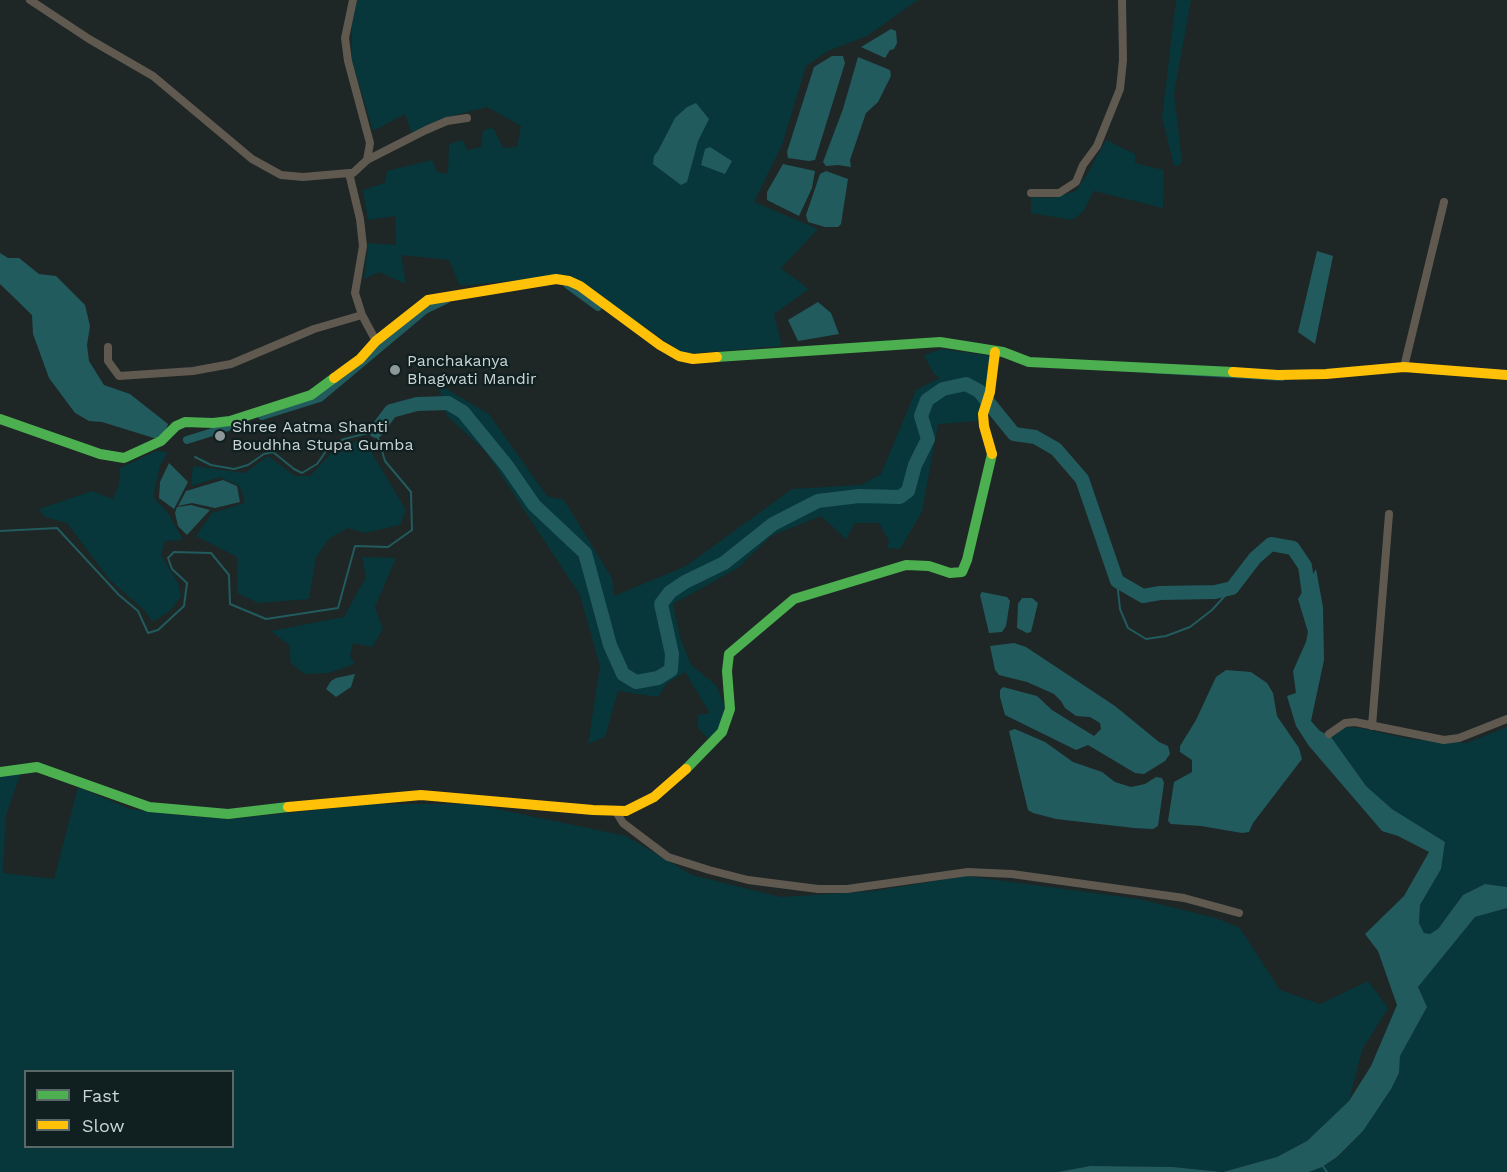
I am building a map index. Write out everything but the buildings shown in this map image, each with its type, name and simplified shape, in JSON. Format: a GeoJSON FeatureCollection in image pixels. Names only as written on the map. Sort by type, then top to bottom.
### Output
{"type":"FeatureCollection","features":[{"type":"Feature","properties":{"kind":"street"},"geometry":{"type":"LineString","coordinates":[[353,0],[345,38],[348,60],[370,143],[367,160]]}},
{"type":"Feature","properties":{"kind":"street"},"geometry":{"type":"LineString","coordinates":[[1030,193],[1059,193],[1076,182],[1083,165],[1097,146],[1120,89],[1123,60],[1122,0]]}},
{"type":"Feature","properties":{"kind":"street"},"geometry":{"type":"LineString","coordinates":[[34,1],[89,39],[153,76],[252,159],[281,175],[303,177],[353,173],[367,160],[447,121],[467,118]]}},
{"type":"Feature","properties":{"kind":"street"},"geometry":{"type":"LineString","coordinates":[[349,173],[360,219],[363,246],[355,293],[362,315],[375,340]]}},
{"type":"Feature","properties":{"kind":"street"},"geometry":{"type":"LineString","coordinates":[[1404,367],[1444,202]]}},
{"type":"Feature","properties":{"kind":"street"},"geometry":{"type":"LineString","coordinates":[[0,419],[100,454],[124,458],[161,441],[176,426],[185,422],[230,421],[311,395],[360,359],[375,340],[428,300],[506,285],[556,279],[580,286],[660,345],[679,356],[693,359],[940,342],[1003,352],[1029,362],[1162,366],[1278,375],[1326,374],[1404,367],[1507,375]]}},
{"type":"Feature","properties":{"kind":"street"},"geometry":{"type":"LineString","coordinates":[[108,347],[108,361],[119,376],[193,371],[231,364],[314,330],[362,315]]}},
{"type":"Feature","properties":{"kind":"street"},"geometry":{"type":"LineString","coordinates":[[0,772],[37,767],[149,807],[228,814],[337,801],[421,795],[626,811],[654,797],[694,762],[722,732],[730,710],[727,671],[729,654],[794,599],[906,565],[929,566],[950,573],[962,572],[967,560],[992,451],[984,426],[984,407],[990,392],[995,352]]}},
{"type":"Feature","properties":{"kind":"street"},"geometry":{"type":"LineString","coordinates":[[1372,726],[1389,514]]}},
{"type":"Feature","properties":{"kind":"street"},"geometry":{"type":"LineString","coordinates":[[1329,734],[1346,723],[1355,722],[1444,740],[1459,738],[1507,719]]}},
{"type":"Feature","properties":{"kind":"street"},"geometry":{"type":"LineString","coordinates":[[615,810],[623,823],[668,856],[748,880],[818,889],[847,889],[968,872],[1012,874],[1184,898],[1239,913]]}},
{"type":"Feature","properties":{"kind":"shaded area"},"geometry":{"type":"Polygon","coordinates":[[[357,0],[918,0],[867,36],[828,51],[806,66],[782,145],[754,202],[818,229],[781,268],[809,289],[774,314],[782,346],[684,354],[568,275],[460,286],[449,260],[401,255],[406,284],[379,272],[364,279],[368,243],[396,245],[395,216],[368,220],[363,190],[385,183],[387,171],[432,160],[437,172],[448,174],[449,144],[463,140],[467,150],[481,147],[483,130],[493,128],[503,148],[517,147],[521,126],[487,107],[440,119],[412,133],[405,114],[373,131],[352,61],[352,25],[357,0]]]}},
{"type":"Feature","properties":{"kind":"shaded area"},"geometry":{"type":"Polygon","coordinates":[[[1176,0],[1191,0],[1174,94],[1182,161],[1180,165],[1174,166],[1162,118],[1176,0]]]}},
{"type":"Feature","properties":{"kind":"shaded area"},"geometry":{"type":"Polygon","coordinates":[[[891,29],[896,31],[897,43],[885,58],[861,47],[891,29]]]}},
{"type":"Feature","properties":{"kind":"shaded area"},"geometry":{"type":"Polygon","coordinates":[[[832,56],[843,56],[845,63],[815,160],[788,158],[787,152],[814,67],[832,56]]]}},
{"type":"Feature","properties":{"kind":"shaded area"},"geometry":{"type":"Polygon","coordinates":[[[858,57],[890,70],[891,76],[878,102],[866,113],[850,160],[851,167],[826,166],[823,162],[843,109],[858,57]]]}},
{"type":"Feature","properties":{"kind":"shaded area"},"geometry":{"type":"Polygon","coordinates":[[[696,103],[709,119],[698,141],[687,182],[681,185],[653,164],[654,156],[675,118],[687,107],[696,103]]]}},
{"type":"Feature","properties":{"kind":"shaded area"},"geometry":{"type":"Polygon","coordinates":[[[1106,140],[1135,154],[1135,163],[1164,170],[1163,208],[1094,191],[1083,212],[1072,220],[1031,213],[1031,197],[1052,198],[1076,191],[1106,140]]]}},
{"type":"Feature","properties":{"kind":"shaded area"},"geometry":{"type":"Polygon","coordinates":[[[710,147],[732,161],[725,174],[701,165],[705,149],[710,147]]]}},
{"type":"Feature","properties":{"kind":"shaded area"},"geometry":{"type":"Polygon","coordinates":[[[783,164],[815,171],[812,188],[799,216],[767,200],[767,192],[783,164]]]}},
{"type":"Feature","properties":{"kind":"shaded area"},"geometry":{"type":"Polygon","coordinates":[[[826,171],[848,179],[841,224],[838,227],[825,227],[808,222],[806,215],[820,174],[826,171]]]}},
{"type":"Feature","properties":{"kind":"shaded area"},"geometry":{"type":"Polygon","coordinates":[[[1317,251],[1333,256],[1315,344],[1298,332],[1317,251]]]}},
{"type":"Feature","properties":{"kind":"shaded area"},"geometry":{"type":"Polygon","coordinates":[[[0,253],[8,258],[19,258],[39,274],[56,276],[85,305],[90,326],[87,345],[89,361],[104,385],[130,394],[168,424],[166,430],[157,439],[102,422],[89,421],[75,413],[49,378],[33,334],[32,315],[0,284],[0,253]]]}},
{"type":"Feature","properties":{"kind":"shaded area"},"geometry":{"type":"Polygon","coordinates":[[[818,302],[831,313],[839,334],[798,341],[788,320],[818,302]]]}},
{"type":"Feature","properties":{"kind":"shaded area"},"geometry":{"type":"Polygon","coordinates":[[[942,349],[991,356],[988,379],[977,421],[938,424],[922,512],[900,549],[887,548],[889,541],[879,523],[855,523],[846,539],[821,516],[771,536],[738,568],[673,604],[680,637],[691,665],[716,685],[725,706],[719,732],[708,738],[698,728],[698,715],[710,713],[685,672],[667,683],[658,697],[618,691],[605,737],[588,744],[600,666],[580,595],[486,452],[447,416],[438,384],[489,414],[547,496],[564,500],[612,578],[614,596],[686,566],[792,489],[861,485],[881,474],[916,390],[940,378],[934,374],[924,355],[942,349]]]}},
{"type":"Feature","properties":{"kind":"shaded area"},"geometry":{"type":"Polygon","coordinates":[[[364,440],[406,510],[400,525],[365,533],[348,528],[330,538],[316,557],[309,599],[258,603],[237,593],[237,557],[196,536],[212,513],[245,503],[240,486],[220,477],[191,486],[193,466],[245,473],[268,456],[295,476],[310,476],[339,445],[364,440]]]}},
{"type":"Feature","properties":{"kind":"shaded area"},"geometry":{"type":"Polygon","coordinates":[[[156,451],[168,452],[160,465],[153,497],[168,513],[183,540],[165,541],[161,555],[178,583],[181,596],[171,610],[153,622],[145,611],[109,579],[67,523],[45,517],[39,509],[92,491],[113,499],[119,485],[120,468],[156,451]]]}},
{"type":"Feature","properties":{"kind":"shaded area"},"geometry":{"type":"Polygon","coordinates":[[[169,463],[188,482],[174,509],[159,498],[160,482],[169,463]]]}},
{"type":"Feature","properties":{"kind":"shaded area"},"geometry":{"type":"Polygon","coordinates":[[[223,480],[237,486],[240,502],[215,508],[192,503],[178,506],[186,491],[223,480]]]}},
{"type":"Feature","properties":{"kind":"shaded area"},"geometry":{"type":"Polygon","coordinates":[[[191,505],[210,510],[187,535],[178,526],[175,513],[177,507],[191,505]]]}},
{"type":"Feature","properties":{"kind":"shaded area"},"geometry":{"type":"Polygon","coordinates":[[[362,557],[396,558],[375,607],[383,629],[372,647],[353,643],[350,656],[355,664],[328,673],[304,674],[291,663],[289,645],[271,631],[344,617],[366,577],[362,557]]]}},
{"type":"Feature","properties":{"kind":"shaded area"},"geometry":{"type":"Polygon","coordinates":[[[1316,569],[1323,607],[1324,660],[1311,721],[1320,731],[1331,737],[1366,786],[1392,809],[1445,842],[1441,869],[1420,905],[1419,923],[1424,933],[1430,934],[1438,929],[1463,895],[1485,884],[1507,887],[1507,908],[1475,917],[1418,987],[1427,1007],[1400,1056],[1399,1073],[1363,1131],[1337,1157],[1309,1172],[1223,1172],[1277,1157],[1307,1141],[1349,1101],[1371,1066],[1397,1005],[1378,951],[1365,934],[1404,896],[1429,852],[1398,836],[1382,831],[1309,746],[1296,726],[1287,696],[1296,693],[1293,671],[1308,632],[1298,599],[1316,569]]]}},
{"type":"Feature","properties":{"kind":"shaded area"},"geometry":{"type":"Polygon","coordinates":[[[982,592],[1007,597],[1010,601],[1006,626],[1002,632],[989,633],[980,595],[982,592]]]}},
{"type":"Feature","properties":{"kind":"shaded area"},"geometry":{"type":"Polygon","coordinates":[[[1022,598],[1032,598],[1038,603],[1031,632],[1027,633],[1017,628],[1018,604],[1022,598]]]}},
{"type":"Feature","properties":{"kind":"shaded area"},"geometry":{"type":"Polygon","coordinates":[[[1014,643],[1026,647],[1115,706],[1159,742],[1168,746],[1170,754],[1165,761],[1144,774],[1135,773],[1088,745],[1076,750],[1005,715],[1000,697],[1000,690],[1003,687],[1037,696],[1052,710],[1094,736],[1101,729],[1100,723],[1090,717],[1076,716],[1065,708],[1054,694],[1027,682],[999,675],[995,670],[990,646],[1014,643]]]}},
{"type":"Feature","properties":{"kind":"shaded area"},"geometry":{"type":"Polygon","coordinates":[[[1226,670],[1251,672],[1267,683],[1273,693],[1277,716],[1299,748],[1302,759],[1253,823],[1249,832],[1242,833],[1171,824],[1168,821],[1174,782],[1192,772],[1192,760],[1180,752],[1180,746],[1196,720],[1216,677],[1226,670]]]}},
{"type":"Feature","properties":{"kind":"shaded area"},"geometry":{"type":"Polygon","coordinates":[[[355,674],[351,687],[336,697],[326,689],[336,678],[355,674]]]}},
{"type":"Feature","properties":{"kind":"shaded area"},"geometry":{"type":"Polygon","coordinates":[[[1344,727],[1361,728],[1409,739],[1467,743],[1507,727],[1507,887],[1485,884],[1463,895],[1438,929],[1430,934],[1424,933],[1419,923],[1420,905],[1441,869],[1445,842],[1392,809],[1366,786],[1331,737],[1344,727]]]}},
{"type":"Feature","properties":{"kind":"shaded area"},"geometry":{"type":"Polygon","coordinates":[[[1015,729],[1045,742],[1073,762],[1102,772],[1115,782],[1131,787],[1145,784],[1156,777],[1162,778],[1164,783],[1158,826],[1153,829],[1134,828],[1056,819],[1028,810],[1009,731],[1015,729]]]}},
{"type":"Feature","properties":{"kind":"shaded area"},"geometry":{"type":"Polygon","coordinates":[[[21,772],[6,815],[3,873],[54,879],[78,787],[130,809],[232,819],[371,804],[473,804],[626,836],[692,875],[781,897],[873,891],[967,876],[1139,899],[1216,918],[1240,928],[1280,990],[1320,1004],[1368,981],[1388,1008],[1362,1050],[1349,1101],[1307,1141],[1277,1157],[1223,1172],[1173,1167],[1090,1166],[1058,1172],[0,1172],[0,774],[21,772]]]}},
{"type":"Feature","properties":{"kind":"shaded area"},"geometry":{"type":"Polygon","coordinates":[[[1507,908],[1507,1172],[1309,1172],[1338,1157],[1363,1131],[1399,1073],[1400,1056],[1427,1007],[1418,987],[1475,917],[1507,908]]]}},
{"type":"Feature","properties":{"kind":"shaded area"},"geometry":{"type":"Polygon","coordinates":[[[1090,1166],[1173,1167],[1222,1172],[1058,1172],[1090,1166]]]}},
{"type":"Feature","properties":{"kind":"waterway"},"geometry":{"type":"LineString","coordinates":[[568,285],[598,307]]}},
{"type":"Feature","properties":{"kind":"waterway"},"geometry":{"type":"LineString","coordinates":[[262,416],[320,398],[425,310],[446,300]]}},
{"type":"Feature","properties":{"kind":"waterway"},"geometry":{"type":"LineString","coordinates":[[1148,372],[1283,380]]}},
{"type":"Feature","properties":{"kind":"waterway"},"geometry":{"type":"LineString","coordinates":[[376,431],[391,411],[417,404],[448,403],[463,412],[507,466],[534,505],[585,553],[610,645],[623,674],[636,682],[658,678],[671,670],[672,654],[661,604],[670,592],[724,563],[773,524],[818,501],[859,496],[900,497],[908,491],[915,465],[928,439],[921,416],[927,400],[943,389],[966,384],[979,391],[1014,434],[1035,437],[1056,449],[1082,479],[1117,581],[1143,596],[1160,593],[1215,592],[1232,588],[1255,558],[1271,544],[1293,548],[1305,566],[1310,601]]}},
{"type":"Feature","properties":{"kind":"waterway"},"geometry":{"type":"LineString","coordinates":[[187,440],[241,423]]}},
{"type":"Feature","properties":{"kind":"waterway"},"geometry":{"type":"LineString","coordinates":[[0,531],[57,528],[119,595],[138,611],[148,633],[158,630],[184,606],[187,583],[172,569],[168,558],[174,552],[211,553],[229,575],[230,604],[266,619],[338,608],[355,546],[388,547],[412,530],[411,492],[385,461],[376,431],[344,439],[329,447],[317,464],[302,473],[273,452],[264,454],[248,465],[234,469],[211,465],[195,457]]}},
{"type":"Feature","properties":{"kind":"waterway"},"geometry":{"type":"LineString","coordinates":[[1117,581],[1120,609],[1128,628],[1146,639],[1166,636],[1190,627],[1212,610],[1232,588]]}},
{"type":"Feature","properties":{"kind":"waterway"},"geometry":{"type":"LineString","coordinates":[[1322,1165],[1327,1172]]}},
{"type":"Feature","properties":{"kind":"traffic: fast"},"geometry":{"type":"LineString","coordinates":[[717,357],[940,342],[1003,352],[1029,362],[1233,372]]}},
{"type":"Feature","properties":{"kind":"traffic: fast"},"geometry":{"type":"LineString","coordinates":[[0,419],[100,454],[124,458],[161,441],[176,426],[185,422],[230,421],[311,395],[334,378]]}},
{"type":"Feature","properties":{"kind":"traffic: fast"},"geometry":{"type":"LineString","coordinates":[[686,769],[722,732],[730,709],[727,671],[729,654],[794,599],[906,565],[929,566],[950,573],[962,572],[967,560],[992,454]]}},
{"type":"Feature","properties":{"kind":"traffic: fast"},"geometry":{"type":"LineString","coordinates":[[0,772],[37,767],[149,807],[228,814],[288,807]]}},
{"type":"Feature","properties":{"kind":"traffic: slow"},"geometry":{"type":"LineString","coordinates":[[334,378],[360,359],[376,341],[428,300],[556,279],[580,286],[660,345],[679,356],[693,359],[717,357]]}},
{"type":"Feature","properties":{"kind":"traffic: slow"},"geometry":{"type":"LineString","coordinates":[[992,454],[983,414],[990,392],[995,352]]}},
{"type":"Feature","properties":{"kind":"traffic: slow"},"geometry":{"type":"LineString","coordinates":[[1233,372],[1278,375],[1326,374],[1404,367],[1507,375]]}},
{"type":"Feature","properties":{"kind":"traffic: slow"},"geometry":{"type":"LineString","coordinates":[[288,807],[421,795],[626,811],[654,797],[686,769]]}},
{"type":"Feature","properties":{"kind":"place","name":"Panchakanya Bhagwati Mandir"},"geometry":{"type":"Point","coordinates":[395,370]}},
{"type":"Feature","properties":{"kind":"place","name":"Shree Aatma Shanti Boudhha Stupa Gumba"},"geometry":{"type":"Point","coordinates":[220,436]}}]}
